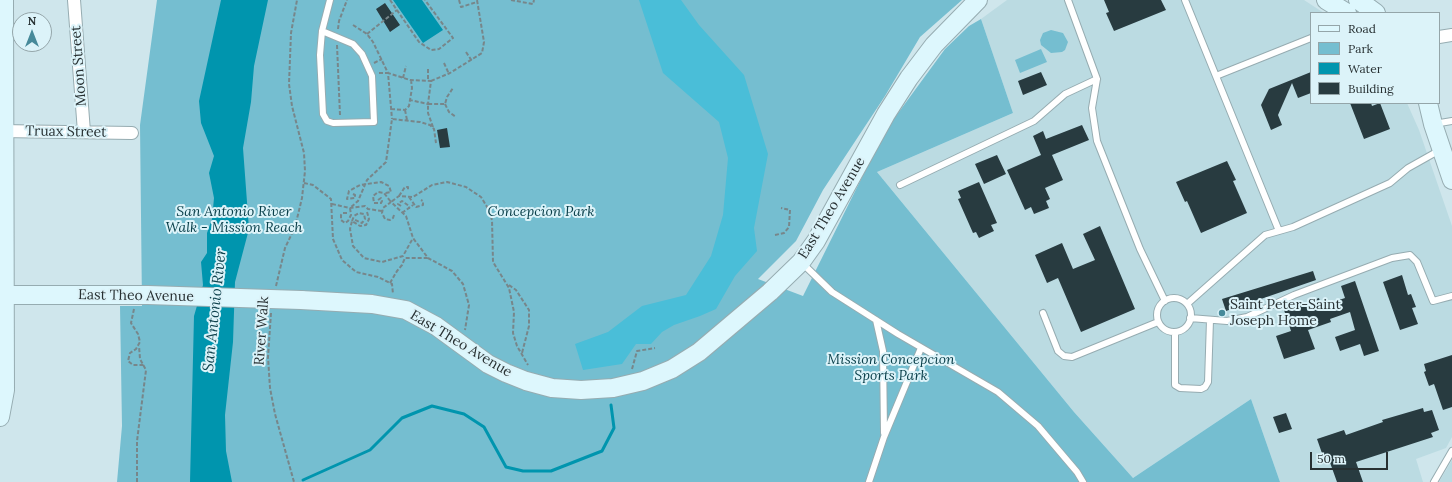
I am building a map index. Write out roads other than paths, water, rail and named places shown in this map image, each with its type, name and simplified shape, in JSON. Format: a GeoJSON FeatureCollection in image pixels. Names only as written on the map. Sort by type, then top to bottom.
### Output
{"type":"FeatureCollection","features":[{"type":"Feature","properties":{"kind":"street"},"geometry":{"type":"LineString","coordinates":[[0,417],[5,390],[2,131],[4,0]]}},
{"type":"Feature","properties":{"kind":"street","name":"Moon Street"},"geometry":{"type":"LineString","coordinates":[[74,0],[84,132]]}},
{"type":"Feature","properties":{"kind":"street","name":"East Theo Avenue"},"geometry":{"type":"LineString","coordinates":[[3,295],[148,295],[301,300],[391,307],[420,316],[452,336],[488,364],[526,381],[552,388],[574,390],[613,388],[643,381],[679,365],[699,352],[770,292],[801,262],[816,241],[886,114],[909,78],[934,45],[978,0]]}},
{"type":"Feature","properties":{"kind":"street"},"geometry":{"type":"LineString","coordinates":[[1358,0],[1375,12]]}},
{"type":"Feature","properties":{"kind":"street"},"geometry":{"type":"LineString","coordinates":[[1440,37],[1452,36]]}},
{"type":"Feature","properties":{"kind":"street"},"geometry":{"type":"LineString","coordinates":[[1423,104],[1433,124]]}},
{"type":"Feature","properties":{"kind":"street"},"geometry":{"type":"LineString","coordinates":[[1428,104],[1433,124],[1452,180]]}},
{"type":"Feature","properties":{"kind":"street","name":"Truax Street"},"geometry":{"type":"LineString","coordinates":[[2,131],[132,132]]}},
{"type":"Feature","properties":{"kind":"lane"},"geometry":{"type":"LineString","coordinates":[[322,31],[353,44],[362,54],[372,76],[374,122],[340,123],[327,121],[323,114],[320,55],[322,31],[330,0]]}},
{"type":"Feature","properties":{"kind":"lane"},"geometry":{"type":"LineString","coordinates":[[1068,0],[1097,79],[1092,108],[1097,141],[1140,249],[1164,301]]}},
{"type":"Feature","properties":{"kind":"lane"},"geometry":{"type":"LineString","coordinates":[[1185,0],[1279,231]]}},
{"type":"Feature","properties":{"kind":"lane"},"geometry":{"type":"LineString","coordinates":[[1216,76],[1310,38]]}},
{"type":"Feature","properties":{"kind":"lane"},"geometry":{"type":"LineString","coordinates":[[900,186],[1034,121],[1065,94],[1097,79]]}},
{"type":"Feature","properties":{"kind":"lane"},"geometry":{"type":"LineString","coordinates":[[1433,124],[1452,121]]}},
{"type":"Feature","properties":{"kind":"lane"},"geometry":{"type":"LineString","coordinates":[[1187,304],[1265,235],[1293,227],[1390,182],[1408,168],[1442,150]]}},
{"type":"Feature","properties":{"kind":"lane"},"geometry":{"type":"LineString","coordinates":[[1190,318],[1227,321],[1247,318],[1294,295],[1392,258],[1410,254],[1417,262],[1434,301],[1452,296]]}},
{"type":"Feature","properties":{"kind":"lane"},"geometry":{"type":"LineString","coordinates":[[801,262],[832,292],[1003,397],[1038,426],[1084,482]]}},
{"type":"Feature","properties":{"kind":"lane"},"geometry":{"type":"LineString","coordinates":[[1172,298],[1187,304],[1190,311],[1188,325],[1182,330],[1175,332],[1162,328],[1158,322],[1157,310],[1164,301],[1172,298]]}},
{"type":"Feature","properties":{"kind":"lane"},"geometry":{"type":"LineString","coordinates":[[1043,313],[1058,351],[1064,356],[1072,357],[1158,322]]}},
{"type":"Feature","properties":{"kind":"lane"},"geometry":{"type":"LineString","coordinates":[[876,320],[883,351],[884,437]]}},
{"type":"Feature","properties":{"kind":"lane"},"geometry":{"type":"LineString","coordinates":[[1175,332],[1175,385],[1180,388],[1201,389],[1205,387],[1208,382],[1210,320]]}},
{"type":"Feature","properties":{"kind":"lane"},"geometry":{"type":"LineString","coordinates":[[869,482],[884,437],[921,348]]}},
{"type":"Feature","properties":{"kind":"lane"},"geometry":{"type":"LineString","coordinates":[[1434,482],[1452,451]]}},
{"type":"Feature","properties":{"kind":"water","name":"San Antonio River"},"geometry":{"type":"Polygon","coordinates":[[[221,0],[268,0],[254,66],[251,102],[243,148],[249,229],[235,282],[233,342],[225,415],[226,451],[232,482],[190,482],[194,316],[203,285],[201,262],[207,253],[207,233],[212,219],[214,198],[209,173],[214,156],[201,123],[199,101],[221,0]]]}},
{"type":"Feature","properties":{"kind":"water"},"geometry":{"type":"Polygon","coordinates":[[[393,0],[422,0],[443,30],[423,43],[393,0]]]}},
{"type":"Feature","properties":{"kind":"waterway"},"geometry":{"type":"LineString","coordinates":[[303,480],[370,450],[402,418],[432,406],[464,414],[484,427],[506,467],[523,471],[551,471],[602,451],[614,428],[611,405]]}},
{"type":"Feature","properties":{"kind":"place","name":"Saint Peter-Saint Joseph Home"},"geometry":{"type":"Point","coordinates":[1222,313]}},
{"type":"Feature","properties":{"kind":"park label","name":"Concepcion Park"},"geometry":{"type":"Point","coordinates":[541,212]}},
{"type":"Feature","properties":{"kind":"park label","name":"San Antonio River Walk - Mission Reach"},"geometry":{"type":"Point","coordinates":[234,220]}},
{"type":"Feature","properties":{"kind":"park label","name":"Mission Concepcion Sports Park"},"geometry":{"type":"Point","coordinates":[891,368]}}]}
